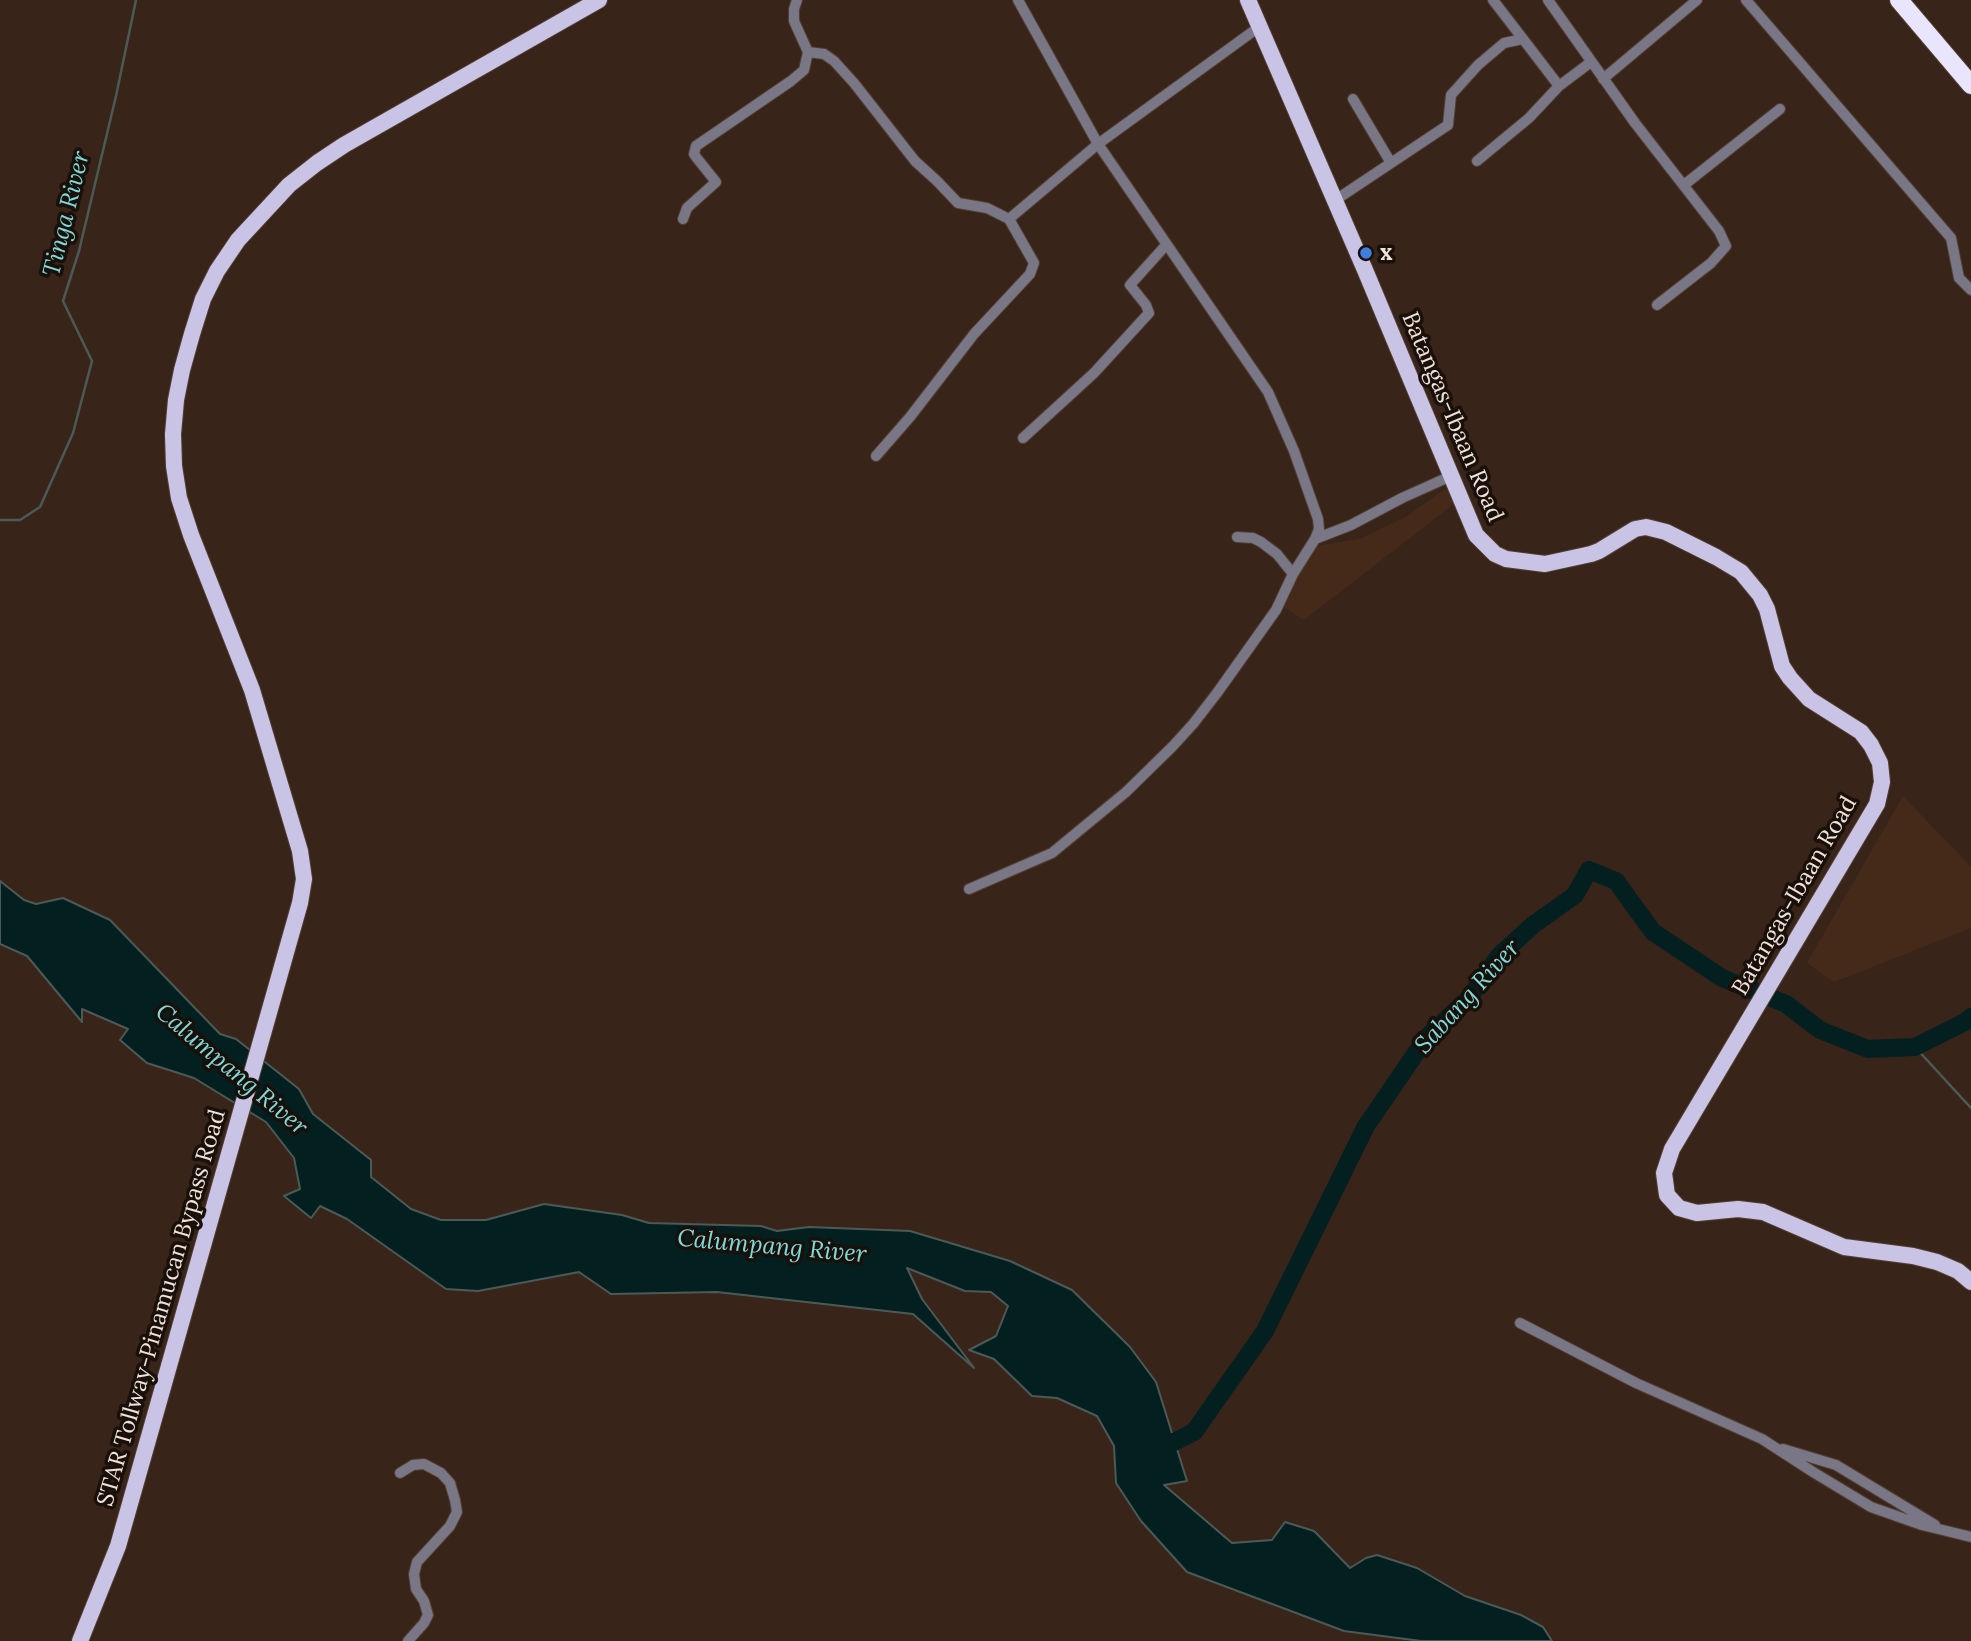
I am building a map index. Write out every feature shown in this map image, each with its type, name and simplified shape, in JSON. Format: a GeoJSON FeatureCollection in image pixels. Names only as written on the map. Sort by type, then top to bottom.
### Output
{"type":"FeatureCollection","features":[{"type":"Feature","properties":{"kind":"highway"},"geometry":{"type":"LineString","coordinates":[[1899,0],[1971,85]]}},
{"type":"Feature","properties":{"kind":"highway"},"geometry":{"type":"LineString","coordinates":[[1913,0],[1971,69]]}},
{"type":"Feature","properties":{"kind":"main road","name":"STAR Tollway-Pinamucan Bypass Road"},"geometry":{"type":"LineString","coordinates":[[80,1641],[118,1546],[300,903],[304,879],[300,851],[251,690],[191,536],[175,477],[173,434],[176,400],[203,299],[238,240],[289,186],[317,163],[599,0]]}},
{"type":"Feature","properties":{"kind":"main road","name":"Batangas-Ibaan Road"},"geometry":{"type":"LineString","coordinates":[[1248,0],[1476,535],[1495,554],[1506,559],[1545,564],[1591,554],[1635,529],[1646,527],[1666,532],[1716,557],[1741,572],[1752,583],[1767,610],[1782,666],[1790,678],[1809,699],[1861,732],[1880,763],[1880,792],[1877,804],[1672,1149],[1664,1173],[1667,1195],[1679,1208],[1697,1213],[1738,1209],[1763,1212],[1836,1244],[1937,1262],[1958,1271],[1971,1282]]}},
{"type":"Feature","properties":{"kind":"street"},"geometry":{"type":"LineString","coordinates":[[684,219],[687,208],[716,182],[696,158],[696,146],[804,70],[807,52],[794,21],[797,0]]}},
{"type":"Feature","properties":{"kind":"street"},"geometry":{"type":"LineString","coordinates":[[969,889],[1052,853],[1126,792],[1173,746],[1209,704],[1276,610],[1319,529],[1294,451],[1268,392],[1098,144],[1018,0]]}},
{"type":"Feature","properties":{"kind":"street"},"geometry":{"type":"LineString","coordinates":[[1493,0],[1559,86]]}},
{"type":"Feature","properties":{"kind":"street"},"geometry":{"type":"LineString","coordinates":[[1548,0],[1603,79],[1719,231],[1726,246],[1711,263],[1657,305]]}},
{"type":"Feature","properties":{"kind":"street"},"geometry":{"type":"LineString","coordinates":[[1603,79],[1697,0]]}},
{"type":"Feature","properties":{"kind":"street"},"geometry":{"type":"LineString","coordinates":[[1746,0],[1951,238],[1959,278],[1971,290]]}},
{"type":"Feature","properties":{"kind":"street"},"geometry":{"type":"LineString","coordinates":[[1009,219],[1098,144],[1259,27]]}},
{"type":"Feature","properties":{"kind":"street"},"geometry":{"type":"LineString","coordinates":[[1334,201],[1448,125],[1451,96],[1478,65],[1504,44],[1522,39]]}},
{"type":"Feature","properties":{"kind":"street"},"geometry":{"type":"LineString","coordinates":[[807,52],[824,54],[834,61],[915,161],[958,203],[987,208],[1009,219],[1034,263],[1030,274],[974,334],[876,456]]}},
{"type":"Feature","properties":{"kind":"street"},"geometry":{"type":"LineString","coordinates":[[1477,161],[1529,118],[1559,86],[1591,62]]}},
{"type":"Feature","properties":{"kind":"street"},"geometry":{"type":"LineString","coordinates":[[1353,99],[1391,163]]}},
{"type":"Feature","properties":{"kind":"street"},"geometry":{"type":"LineString","coordinates":[[1684,185],[1780,109]]}},
{"type":"Feature","properties":{"kind":"street"},"geometry":{"type":"LineString","coordinates":[[1023,438],[1094,373],[1149,313],[1130,285],[1166,245]]}},
{"type":"Feature","properties":{"kind":"street"},"geometry":{"type":"LineString","coordinates":[[1315,539],[1352,525],[1451,476]]}},
{"type":"Feature","properties":{"kind":"street"},"geometry":{"type":"LineString","coordinates":[[1237,537],[1253,538],[1261,542],[1277,554],[1293,574]]}},
{"type":"Feature","properties":{"kind":"street"},"geometry":{"type":"LineString","coordinates":[[1520,1323],[1636,1382],[1762,1439],[1871,1507],[1922,1525],[1971,1537]]}},
{"type":"Feature","properties":{"kind":"street"},"geometry":{"type":"LineString","coordinates":[[1773,1446],[1836,1465],[1944,1530]]}},
{"type":"Feature","properties":{"kind":"street"},"geometry":{"type":"LineString","coordinates":[[400,1473],[413,1465],[424,1464],[441,1473],[450,1483],[457,1512],[450,1526],[417,1562],[414,1574],[416,1589],[424,1601],[428,1615],[408,1641]]}},
{"type":"Feature","properties":{"kind":"shaded area"},"geometry":{"type":"Polygon","coordinates":[[[1446,488],[1455,503],[1304,620],[1281,605],[1315,546],[1359,539],[1406,517],[1446,488]]]}},
{"type":"Feature","properties":{"kind":"shaded area"},"geometry":{"type":"Polygon","coordinates":[[[1903,796],[1971,867],[1971,928],[1834,982],[1807,963],[1903,796]]]}},
{"type":"Feature","properties":{"kind":"water","name":"Calumpang River"},"geometry":{"type":"Polygon","coordinates":[[[0,881],[24,900],[36,904],[63,898],[110,920],[220,1034],[236,1039],[299,1089],[313,1114],[371,1160],[371,1177],[411,1209],[441,1220],[486,1220],[544,1204],[622,1215],[649,1223],[761,1226],[777,1231],[809,1227],[910,1231],[1010,1261],[1072,1290],[1130,1347],[1156,1382],[1187,1481],[1164,1485],[1232,1543],[1272,1540],[1285,1522],[1314,1531],[1350,1568],[1377,1555],[1417,1568],[1465,1596],[1521,1615],[1543,1627],[1552,1641],[1421,1641],[1344,1631],[1187,1572],[1141,1521],[1116,1483],[1114,1446],[1097,1416],[1057,1398],[1032,1396],[994,1359],[969,1350],[996,1336],[1008,1306],[991,1292],[965,1291],[907,1268],[922,1299],[974,1368],[913,1314],[717,1292],[611,1294],[579,1272],[478,1291],[446,1289],[347,1219],[320,1206],[311,1218],[284,1196],[300,1189],[294,1158],[266,1122],[194,1078],[147,1063],[120,1040],[128,1029],[82,1009],[82,1022],[27,956],[0,944],[0,881]]]}},
{"type":"Feature","properties":{"kind":"waterway","name":"Tinga River"},"geometry":{"type":"LineString","coordinates":[[0,520],[20,520],[40,507],[73,433],[92,361],[63,301],[79,251],[136,0]]}},
{"type":"Feature","properties":{"kind":"waterway","name":"Sabang River"},"geometry":{"type":"LineString","coordinates":[[1154,1452],[1194,1432],[1265,1331],[1366,1126],[1427,1037],[1468,999],[1499,956],[1533,925],[1575,895],[1589,870],[1616,881],[1653,932],[1722,978],[1786,1004],[1820,1030],[1868,1049],[1915,1047],[1971,1017]]}},
{"type":"Feature","properties":{"kind":"waterway"},"geometry":{"type":"LineString","coordinates":[[1915,1047],[1971,1108]]}},
{"type":"Feature","properties":{"kind":"place","name":"x"},"geometry":{"type":"Point","coordinates":[1366,253]}}]}
